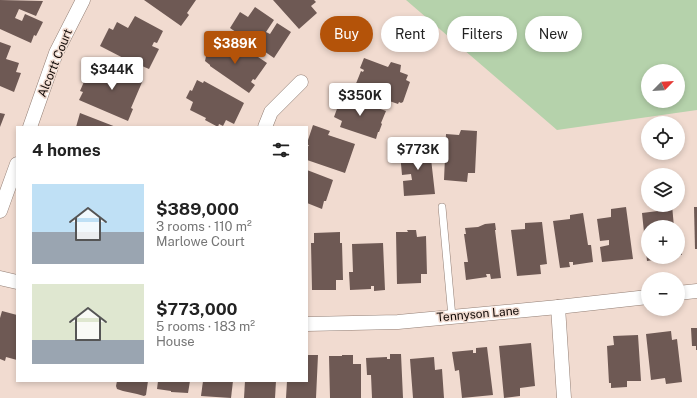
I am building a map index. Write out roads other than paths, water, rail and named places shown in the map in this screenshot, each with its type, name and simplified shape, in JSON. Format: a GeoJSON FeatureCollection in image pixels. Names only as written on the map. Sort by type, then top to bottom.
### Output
{"type":"FeatureCollection","features":[{"type":"Feature","properties":{"kind":"street","name":"Alcortt Court"},"geometry":{"type":"LineString","coordinates":[[30,126],[56,53],[83,0]]}},
{"type":"Feature","properties":{"kind":"street"},"geometry":{"type":"LineString","coordinates":[[264,126],[271,112],[301,82]]}},
{"type":"Feature","properties":{"kind":"street"},"geometry":{"type":"LineString","coordinates":[[0,211],[16,167]]}},
{"type":"Feature","properties":{"kind":"street"},"geometry":{"type":"LineString","coordinates":[[0,278],[16,282]]}},
{"type":"Feature","properties":{"kind":"street"},"geometry":{"type":"LineString","coordinates":[[685,292],[697,291]]}},
{"type":"Feature","properties":{"kind":"street","name":"Tennyson Lane"},"geometry":{"type":"LineString","coordinates":[[308,324],[398,322],[641,298]]}},
{"type":"Feature","properties":{"kind":"street"},"geometry":{"type":"LineString","coordinates":[[558,307],[564,398]]}},
{"type":"Feature","properties":{"kind":"lane"},"geometry":{"type":"LineString","coordinates":[[442,207],[452,317]]}}]}
